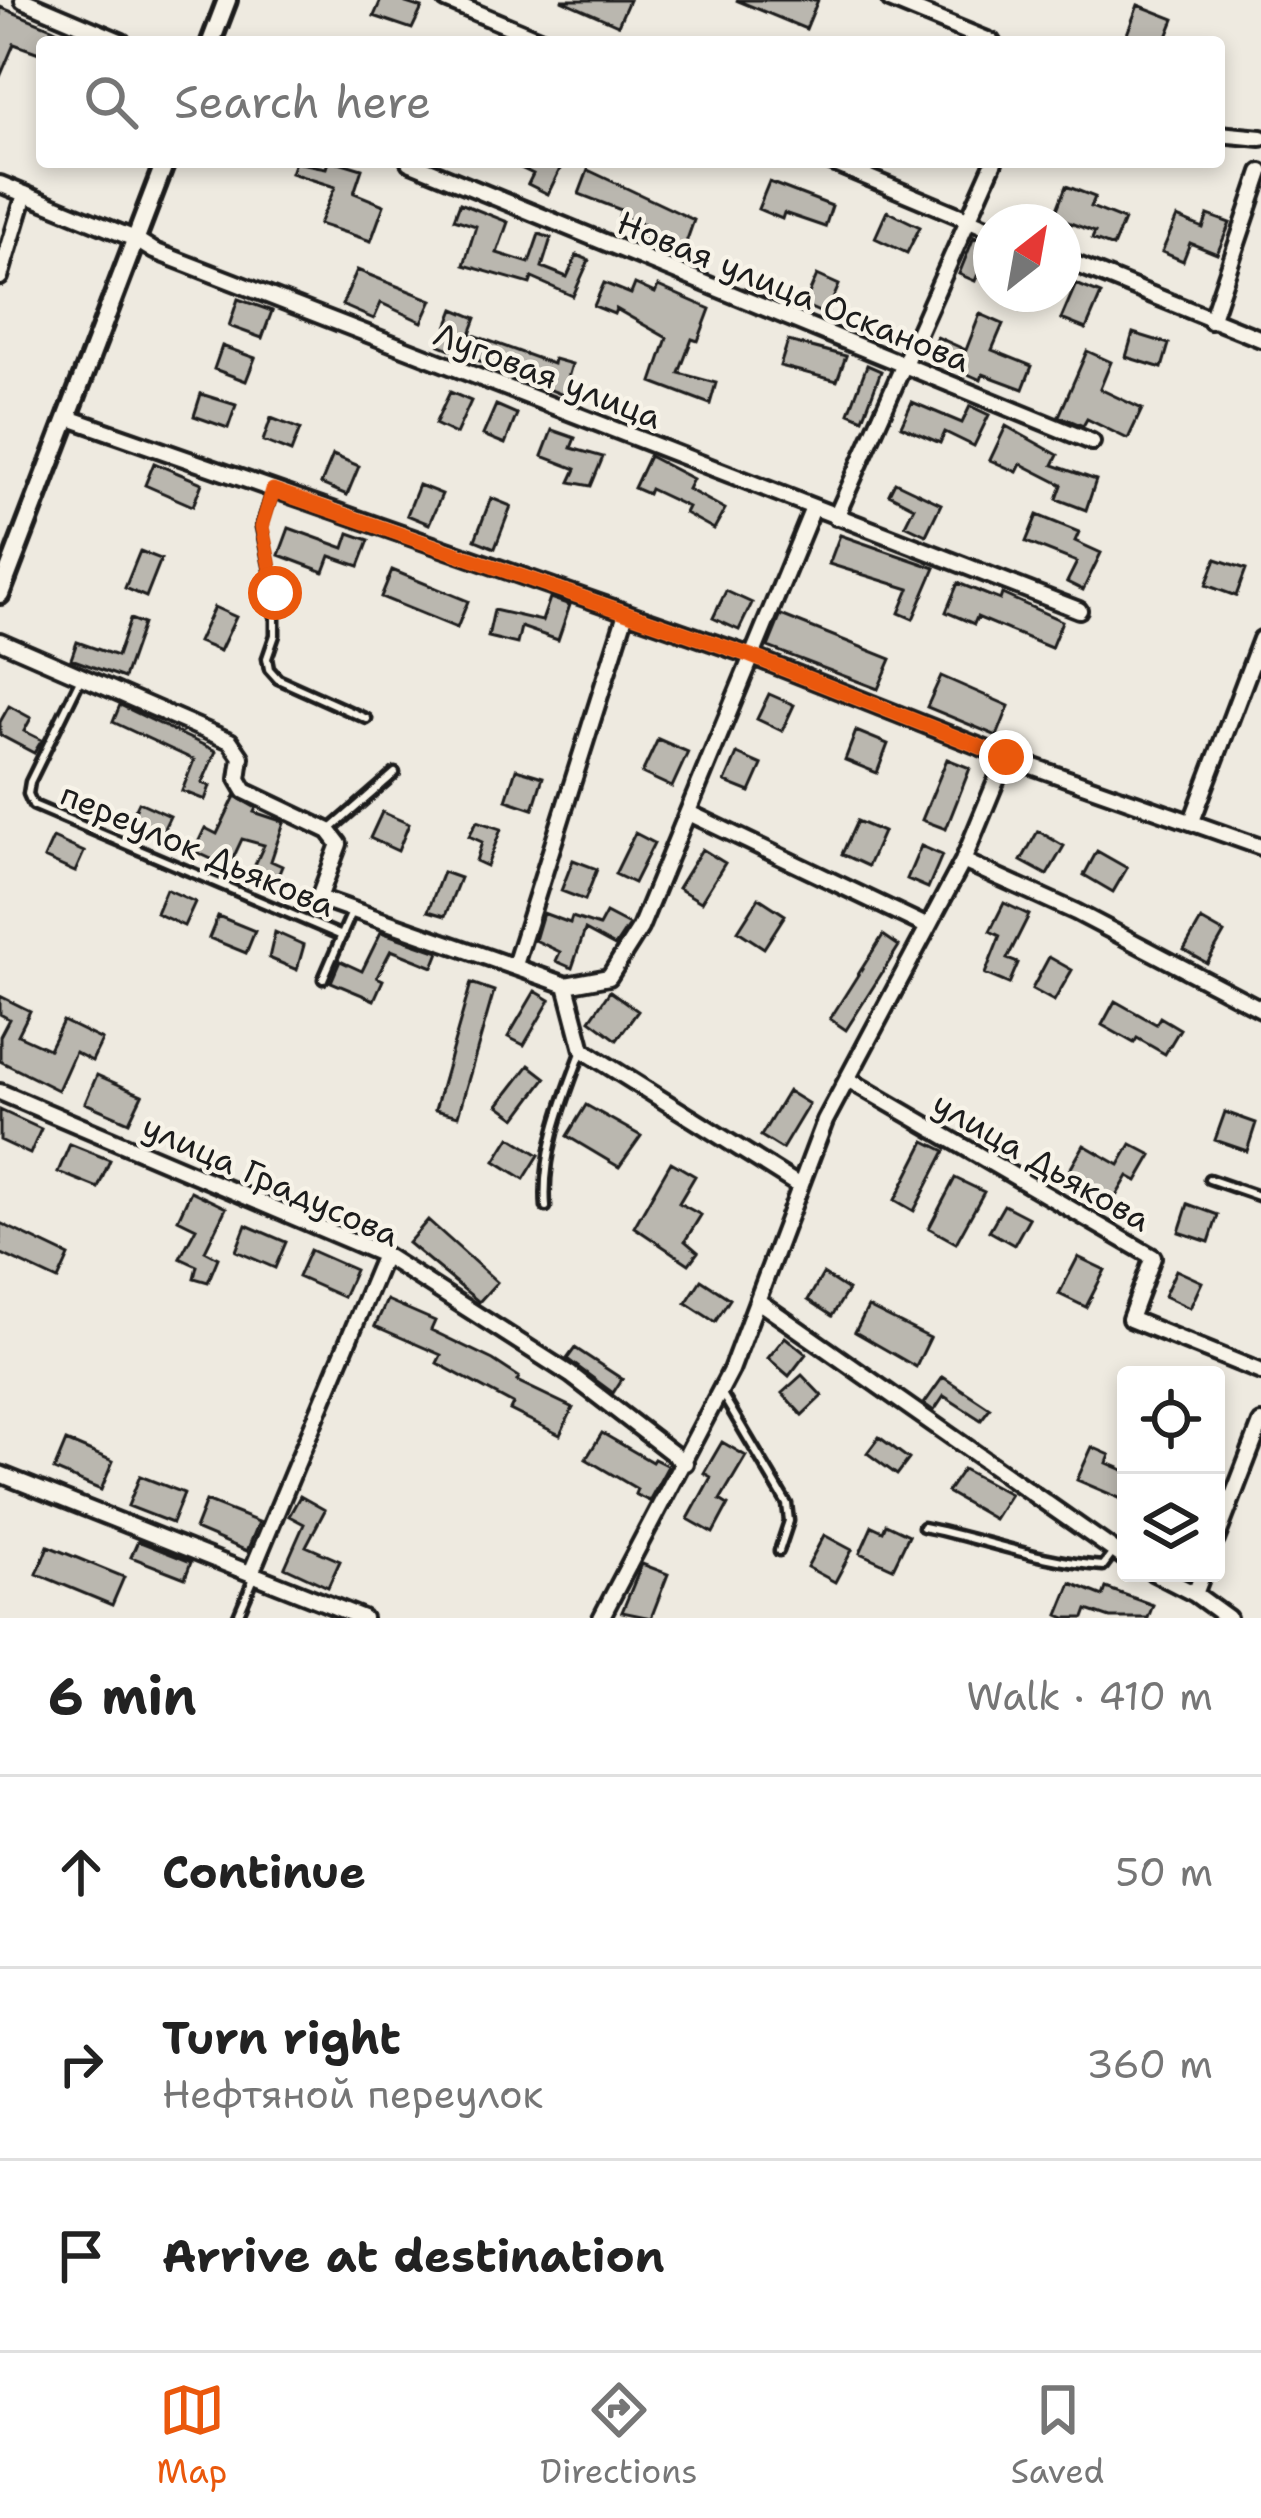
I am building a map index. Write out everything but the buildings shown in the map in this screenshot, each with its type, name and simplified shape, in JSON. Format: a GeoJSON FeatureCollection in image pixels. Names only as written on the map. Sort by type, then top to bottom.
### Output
{"type":"FeatureCollection","features":[{"type":"Feature","properties":{"kind":"street"},"geometry":{"type":"LineString","coordinates":[[23,0],[108,36]]}},
{"type":"Feature","properties":{"kind":"street"},"geometry":{"type":"LineString","coordinates":[[213,36],[226,0]]}},
{"type":"Feature","properties":{"kind":"street"},"geometry":{"type":"LineString","coordinates":[[446,0],[532,36]]}},
{"type":"Feature","properties":{"kind":"street"},"geometry":{"type":"LineString","coordinates":[[890,0],[977,36]]}},
{"type":"Feature","properties":{"kind":"street"},"geometry":{"type":"LineString","coordinates":[[1225,134],[1261,137]]}},
{"type":"Feature","properties":{"kind":"street"},"geometry":{"type":"LineString","coordinates":[[0,594],[163,168]]}},
{"type":"Feature","properties":{"kind":"street","name":"Новая улица Осканова"},"geometry":{"type":"LineString","coordinates":[[424,168],[1092,442]]}},
{"type":"Feature","properties":{"kind":"street"},"geometry":{"type":"LineString","coordinates":[[845,168],[973,222]]}},
{"type":"Feature","properties":{"kind":"street"},"geometry":{"type":"LineString","coordinates":[[836,517],[991,168]]}},
{"type":"Feature","properties":{"kind":"street"},"geometry":{"type":"LineString","coordinates":[[1211,321],[1261,172]]}},
{"type":"Feature","properties":{"kind":"street","name":"Луговая улица"},"geometry":{"type":"LineString","coordinates":[[0,184],[135,238],[154,251],[1079,610]]}},
{"type":"Feature","properties":{"kind":"street"},"geometry":{"type":"LineString","coordinates":[[0,277],[26,194]]}},
{"type":"Feature","properties":{"kind":"street"},"geometry":{"type":"LineString","coordinates":[[1081,267],[1261,340]]}},
{"type":"Feature","properties":{"kind":"street"},"geometry":{"type":"LineString","coordinates":[[69,418],[751,656],[1006,757],[1261,847]]}},
{"type":"Feature","properties":{"kind":"street"},"geometry":{"type":"LineString","coordinates":[[0,641],[230,741],[241,757],[238,779],[244,791],[329,831],[339,844],[319,898],[566,985],[609,977],[640,928],[813,508]]}},
{"type":"Feature","properties":{"kind":"street"},"geometry":{"type":"LineString","coordinates":[[515,964],[626,613]]}},
{"type":"Feature","properties":{"kind":"street"},"geometry":{"type":"LineString","coordinates":[[1192,821],[1261,639]]}},
{"type":"Feature","properties":{"kind":"street"},"geometry":{"type":"LineString","coordinates":[[601,1618],[720,1391],[825,1121],[963,861],[1006,757]]}},
{"type":"Feature","properties":{"kind":"street"},"geometry":{"type":"LineString","coordinates":[[689,813],[926,926]]}},
{"type":"Feature","properties":{"kind":"street"},"geometry":{"type":"LineString","coordinates":[[963,861],[1076,912],[1261,1009]]}},
{"type":"Feature","properties":{"kind":"street"},"geometry":{"type":"LineString","coordinates":[[566,985],[583,1050],[798,1185]]}},
{"type":"Feature","properties":{"kind":"street","name":"улица Дьякова"},"geometry":{"type":"LineString","coordinates":[[848,1080],[1154,1257],[1130,1319],[1261,1372]]}},
{"type":"Feature","properties":{"kind":"street","name":"улица Градусова"},"geometry":{"type":"LineString","coordinates":[[0,1092],[384,1255],[571,1376],[686,1462]]}},
{"type":"Feature","properties":{"kind":"street"},"geometry":{"type":"LineString","coordinates":[[253,1574],[384,1255]]}},
{"type":"Feature","properties":{"kind":"street"},"geometry":{"type":"LineString","coordinates":[[758,1300],[1117,1553]]}},
{"type":"Feature","properties":{"kind":"street"},"geometry":{"type":"LineString","coordinates":[[1225,1517],[1261,1423]]}},
{"type":"Feature","properties":{"kind":"street"},"geometry":{"type":"LineString","coordinates":[[0,1474],[363,1618]]}},
{"type":"Feature","properties":{"kind":"street"},"geometry":{"type":"LineString","coordinates":[[1172,1582],[1228,1618]]}},
{"type":"Feature","properties":{"kind":"street"},"geometry":{"type":"LineString","coordinates":[[1195,1594],[1200,1582]]}},
{"type":"Feature","properties":{"kind":"lane"},"geometry":{"type":"LineString","coordinates":[[273,490],[262,527],[275,593],[269,669],[278,679],[367,719]]}},
{"type":"Feature","properties":{"kind":"lane","name":"переулок Дьякова"},"geometry":{"type":"LineString","coordinates":[[82,676],[30,782],[33,805],[342,936]]}},
{"type":"Feature","properties":{"kind":"lane"},"geometry":{"type":"LineString","coordinates":[[329,831],[395,773]]}},
{"type":"Feature","properties":{"kind":"lane"},"geometry":{"type":"LineString","coordinates":[[323,980],[352,912]]}},
{"type":"Feature","properties":{"kind":"lane"},"geometry":{"type":"LineString","coordinates":[[546,1208],[544,1173],[583,1050]]}},
{"type":"Feature","properties":{"kind":"lane"},"geometry":{"type":"LineString","coordinates":[[1209,1179],[1261,1197]]}},
{"type":"Feature","properties":{"kind":"lane"},"geometry":{"type":"LineString","coordinates":[[720,1391],[787,1504],[789,1520],[779,1551]]}},
{"type":"Feature","properties":{"kind":"lane"},"geometry":{"type":"LineString","coordinates":[[923,1527],[1061,1563],[1103,1566],[1117,1557]]}},
{"type":"Feature","properties":{"kind":"lane"},"geometry":{"type":"LineString","coordinates":[[237,1618],[253,1574]]}},
{"type":"Feature","properties":{"kind":"route"},"geometry":{"type":"LineString","coordinates":[[275,593],[262,527],[273,490],[751,656],[1006,757]]}}]}
